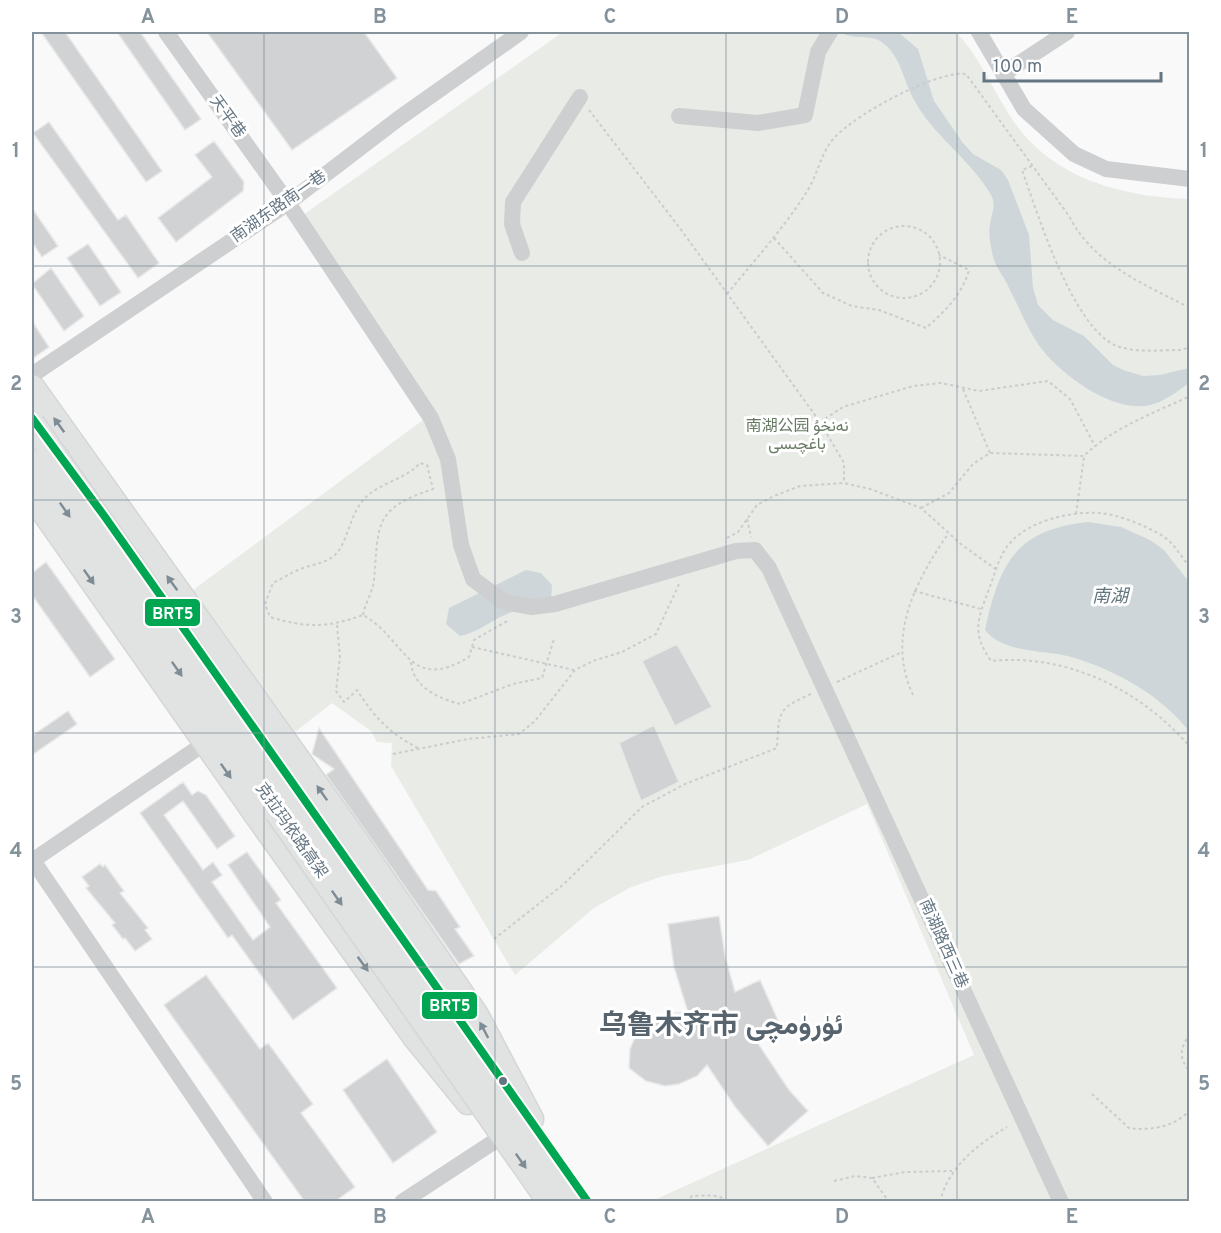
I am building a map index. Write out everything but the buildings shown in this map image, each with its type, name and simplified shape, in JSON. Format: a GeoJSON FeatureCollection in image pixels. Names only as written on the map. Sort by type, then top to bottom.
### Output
{"type":"FeatureCollection","features":[{"type":"Feature","properties":{"kind":"highway"},"geometry":{"type":"LineString","coordinates":[[32,387],[356,841],[476,1015],[531,1119]]}},
{"type":"Feature","properties":{"kind":"highway","name":"克拉玛依路高架"},"geometry":{"type":"LineString","coordinates":[[32,423],[576,1202]]}},
{"type":"Feature","properties":{"kind":"highway","name":"克拉玛依路高架"},"geometry":{"type":"LineString","coordinates":[[32,462],[550,1202]]}},
{"type":"Feature","properties":{"kind":"highway"},"geometry":{"type":"LineString","coordinates":[[32,495],[415,1037],[498,1138]]}},
{"type":"Feature","properties":{"kind":"street","name":"天平巷"},"geometry":{"type":"LineString","coordinates":[[166,32],[288,203],[431,418],[448,459],[461,545],[473,579],[504,602],[532,607],[555,604],[736,551],[755,550]]}},
{"type":"Feature","properties":{"kind":"street","name":"南湖东路南一巷"},"geometry":{"type":"LineString","coordinates":[[32,375],[288,203],[398,119],[521,32]]}},
{"type":"Feature","properties":{"kind":"street"},"geometry":{"type":"LineString","coordinates":[[679,116],[758,123],[805,115],[818,52],[830,32]]}},
{"type":"Feature","properties":{"kind":"street"},"geometry":{"type":"LineString","coordinates":[[979,32],[1024,109],[1074,154],[1107,169],[1190,179]]}},
{"type":"Feature","properties":{"kind":"street"},"geometry":{"type":"LineString","coordinates":[[1003,74],[1067,32]]}},
{"type":"Feature","properties":{"kind":"street"},"geometry":{"type":"LineString","coordinates":[[522,253],[512,224],[513,202],[580,97]]}},
{"type":"Feature","properties":{"kind":"street","name":"南湖路西三巷"},"geometry":{"type":"LineString","coordinates":[[755,550],[769,567],[826,687],[1060,1202]]}},
{"type":"Feature","properties":{"kind":"street"},"geometry":{"type":"LineString","coordinates":[[225,730],[32,860],[265,1202]]}},
{"type":"Feature","properties":{"kind":"street"},"geometry":{"type":"LineString","coordinates":[[402,1202],[498,1138],[531,1119]]}},
{"type":"Feature","properties":{"kind":"path"},"geometry":{"type":"LineString","coordinates":[[727,294],[774,238],[807,192],[830,142],[864,115],[904,93],[954,73],[966,74],[1070,216],[1079,236],[1101,258],[1190,308]]}},
{"type":"Feature","properties":{"kind":"path"},"geometry":{"type":"LineString","coordinates":[[580,97],[820,422],[843,463],[844,483]]}},
{"type":"Feature","properties":{"kind":"path"},"geometry":{"type":"LineString","coordinates":[[1033,165],[1022,170],[1059,272],[1083,312],[1099,331],[1116,345],[1126,348],[1181,350],[1190,346]]}},
{"type":"Feature","properties":{"kind":"path"},"geometry":{"type":"LineString","coordinates":[[774,238],[823,292],[852,306],[879,310],[926,328],[948,308],[965,284],[969,270],[939,255],[930,237],[919,229],[905,226],[891,229],[879,237],[871,248],[868,262],[871,276],[878,288],[890,296],[904,299],[918,296],[930,288],[938,277],[939,255]]}},
{"type":"Feature","properties":{"kind":"path"},"geometry":{"type":"LineString","coordinates":[[820,422],[843,407],[913,386],[940,383],[979,392],[1048,381],[1070,399],[1095,446]]}},
{"type":"Feature","properties":{"kind":"path"},"geometry":{"type":"LineString","coordinates":[[963,389],[990,453]]}},
{"type":"Feature","properties":{"kind":"path"},"geometry":{"type":"LineString","coordinates":[[1076,514],[1084,456],[1095,446],[1190,396]]}},
{"type":"Feature","properties":{"kind":"path"},"geometry":{"type":"LineString","coordinates":[[921,508],[949,493],[973,464],[990,453],[1084,456]]}},
{"type":"Feature","properties":{"kind":"path"},"geometry":{"type":"LineString","coordinates":[[363,615],[374,582],[374,551],[379,525],[387,514],[414,494],[433,489],[427,465],[420,463],[415,469],[380,485],[365,498],[352,519],[341,548],[325,563],[299,570],[273,583],[265,604],[270,617],[297,626],[337,624],[363,615],[377,623],[405,658],[424,669],[454,666],[469,657],[474,640],[507,621]]}},
{"type":"Feature","properties":{"kind":"path"},"geometry":{"type":"LineString","coordinates":[[720,541],[738,532],[757,505],[800,486],[844,483],[870,489],[921,508],[997,570]]}},
{"type":"Feature","properties":{"kind":"path"},"geometry":{"type":"LineString","coordinates":[[1190,567],[1163,536],[1100,513],[1055,518],[1031,528],[1011,542],[981,609],[977,633],[980,644],[991,660],[1027,660],[1087,673],[1119,689],[1159,714],[1190,747]]}},
{"type":"Feature","properties":{"kind":"path"},"geometry":{"type":"LineString","coordinates":[[747,519],[755,550]]}},
{"type":"Feature","properties":{"kind":"path"},"geometry":{"type":"LineString","coordinates":[[913,695],[907,683],[902,652],[903,628],[920,576],[949,533]]}},
{"type":"Feature","properties":{"kind":"path"},"geometry":{"type":"LineString","coordinates":[[393,754],[468,739],[519,734],[535,722],[575,670],[593,661],[622,652],[656,634],[689,564]]}},
{"type":"Feature","properties":{"kind":"path"},"geometry":{"type":"LineString","coordinates":[[914,591],[981,609]]}},
{"type":"Feature","properties":{"kind":"path"},"geometry":{"type":"LineString","coordinates":[[337,624],[340,657],[336,691],[344,702],[357,690],[371,712],[397,738],[420,748]]}},
{"type":"Feature","properties":{"kind":"path"},"geometry":{"type":"LineString","coordinates":[[411,662],[412,670],[418,681],[433,694],[460,704],[513,684],[542,678],[554,639]]}},
{"type":"Feature","properties":{"kind":"path"},"geometry":{"type":"LineString","coordinates":[[472,647],[575,670]]}},
{"type":"Feature","properties":{"kind":"path"},"geometry":{"type":"LineString","coordinates":[[494,939],[564,884],[642,807],[686,784],[777,748],[779,719],[785,706],[902,652]]}},
{"type":"Feature","properties":{"kind":"path"},"geometry":{"type":"LineString","coordinates":[[1190,1034],[1182,1046],[1180,1057],[1190,1072]]}},
{"type":"Feature","properties":{"kind":"path"},"geometry":{"type":"LineString","coordinates":[[1092,1094],[1129,1128],[1156,1129],[1172,1123],[1190,1110]]}},
{"type":"Feature","properties":{"kind":"path"},"geometry":{"type":"LineString","coordinates":[[940,1202],[952,1171],[990,1137],[1007,1127]]}},
{"type":"Feature","properties":{"kind":"path"},"geometry":{"type":"LineString","coordinates":[[834,1181],[855,1176],[872,1178],[905,1172],[952,1171]]}},
{"type":"Feature","properties":{"kind":"path"},"geometry":{"type":"LineString","coordinates":[[872,1178],[890,1202]]}},
{"type":"Feature","properties":{"kind":"path"},"geometry":{"type":"LineString","coordinates":[[686,1202],[692,1196],[724,1198],[728,1202]]}},
{"type":"Feature","properties":{"kind":"green space","name":"南湖公园 نەنخۇ باغچىسى"},"geometry":{"type":"Polygon","coordinates":[[[563,32],[956,32],[978,62],[1010,116],[1027,138],[1046,155],[1066,169],[1113,188],[1138,194],[1189,199],[1189,1201],[652,1201],[974,1055],[867,804],[748,860],[663,876],[629,888],[594,908],[515,975],[391,766],[392,743],[377,742],[371,731],[332,703],[295,732],[193,590],[423,420],[293,222],[563,32]]]}},
{"type":"Feature","properties":{"kind":"water"},"geometry":{"type":"Polygon","coordinates":[[[841,32],[898,32],[918,49],[934,101],[973,154],[1001,170],[1008,180],[1029,235],[1033,288],[1038,305],[1053,320],[1084,336],[1113,365],[1143,376],[1160,375],[1189,368],[1189,383],[1155,404],[1135,406],[1120,403],[1088,389],[1047,355],[1030,330],[994,260],[989,228],[994,205],[990,193],[972,169],[930,124],[913,98],[898,62],[889,49],[873,38],[851,36],[841,32]]]}},
{"type":"Feature","properties":{"kind":"water","name":"南湖"},"geometry":{"type":"Polygon","coordinates":[[[1088,522],[1121,527],[1150,540],[1164,550],[1189,582],[1189,731],[1178,718],[1152,696],[1107,670],[1064,655],[1004,644],[985,630],[997,586],[1005,568],[1015,554],[1027,542],[1043,533],[1063,526],[1088,522]]]}},
{"type":"Feature","properties":{"kind":"water"},"geometry":{"type":"Polygon","coordinates":[[[526,570],[541,573],[552,585],[551,601],[538,608],[507,614],[473,632],[460,636],[446,624],[449,608],[526,570]]]}},
{"type":"Feature","properties":{"kind":"transit line","name":"BRT5"},"geometry":{"type":"LineString","coordinates":[[32,418],[105,517],[588,1202]]}},
{"type":"Feature","properties":{"kind":"district","name":"乌鲁木齐市 ئۈرۈمچى"},"geometry":{"type":"Point","coordinates":[721,1027]}}]}
